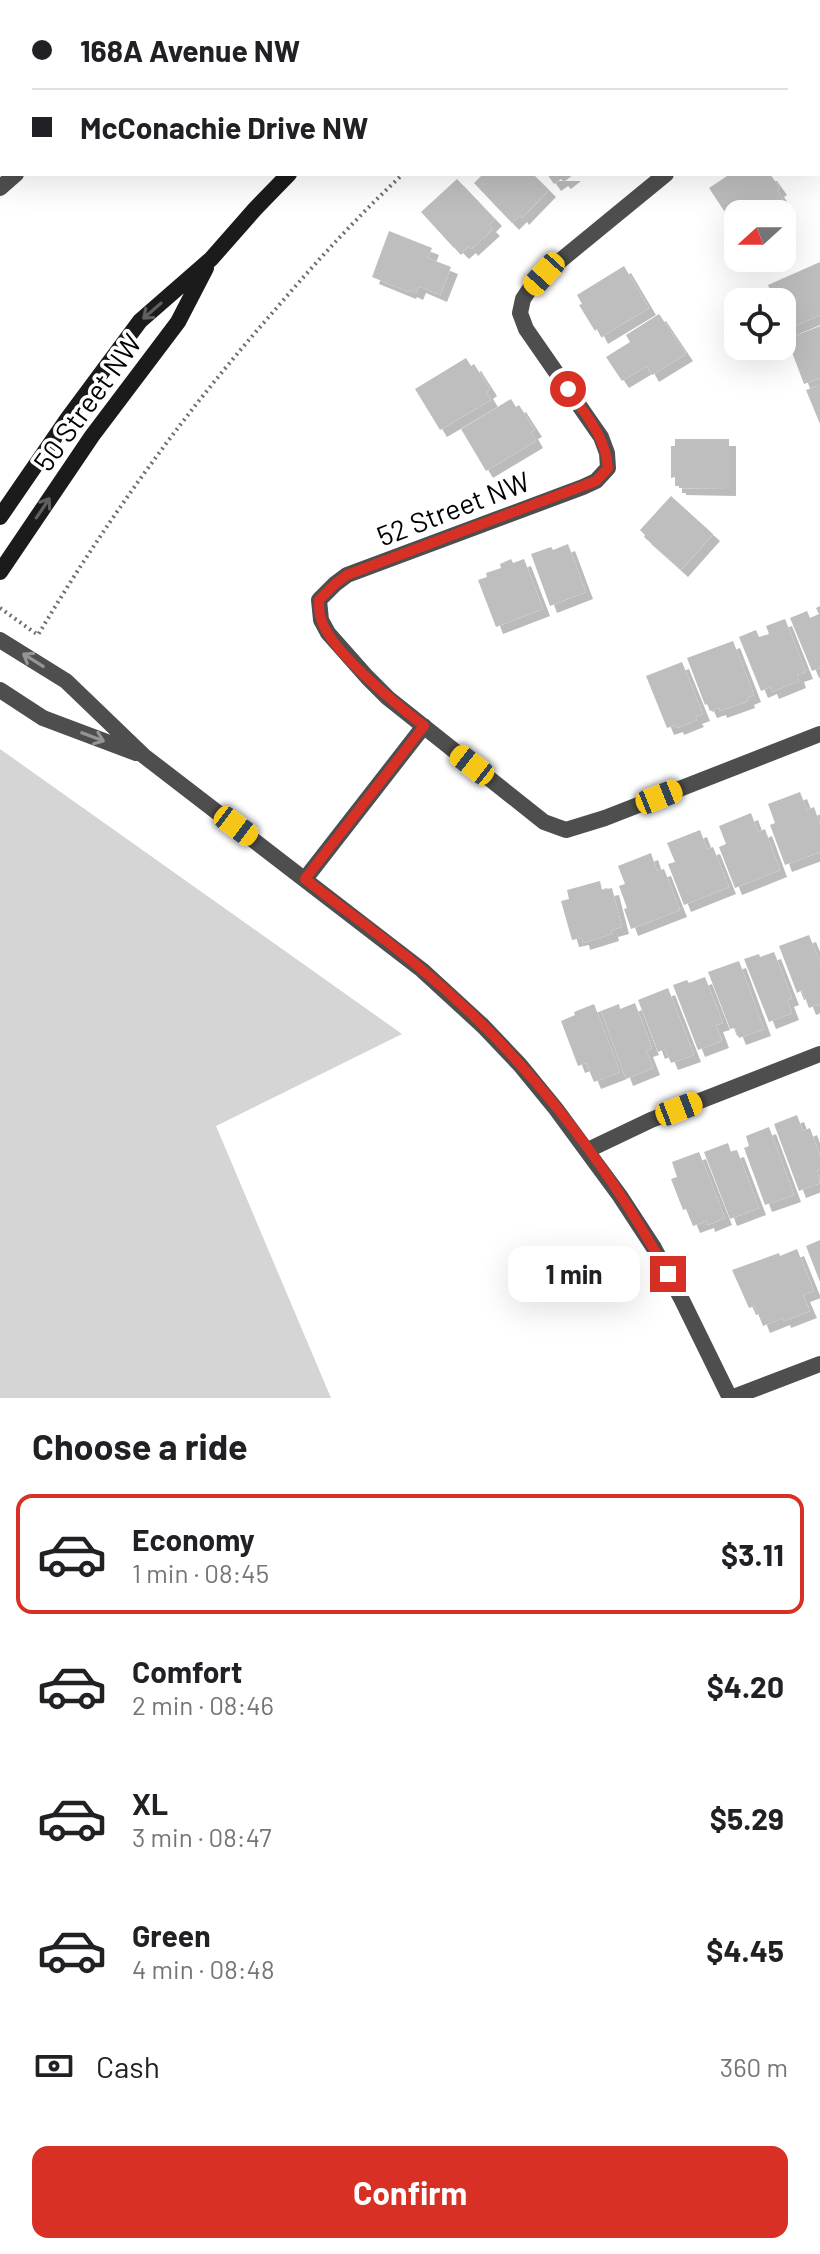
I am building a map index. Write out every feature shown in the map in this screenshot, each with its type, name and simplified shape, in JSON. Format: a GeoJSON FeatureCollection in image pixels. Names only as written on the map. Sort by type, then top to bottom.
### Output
{"type":"FeatureCollection","features":[{"type":"Feature","properties":{"kind":"main road","name":"50 Street NW"},"geometry":{"type":"LineString","coordinates":[[0,517],[140,321],[211,259],[287,176]]}},
{"type":"Feature","properties":{"kind":"main road","name":"50 Street NW"},"geometry":{"type":"LineString","coordinates":[[0,572],[92,436],[178,322],[211,259]]}},
{"type":"Feature","properties":{"kind":"street","name":"52 Street NW"},"geometry":{"type":"LineString","coordinates":[[424,726],[388,698],[338,647],[321,620],[319,600],[347,575],[583,487],[596,481],[608,468],[601,437],[526,329],[520,313],[523,299],[544,274],[664,176]]}},
{"type":"Feature","properties":{"kind":"street"},"geometry":{"type":"LineString","coordinates":[[0,640],[66,681],[144,756],[422,970],[483,1026],[520,1065],[588,1150],[654,1248],[731,1398],[820,1364]]}},
{"type":"Feature","properties":{"kind":"street"},"geometry":{"type":"LineString","coordinates":[[0,690],[43,718],[144,756]]}},
{"type":"Feature","properties":{"kind":"street"},"geometry":{"type":"LineString","coordinates":[[305,879],[424,726],[544,822],[566,830],[605,818],[820,734]]}},
{"type":"Feature","properties":{"kind":"street"},"geometry":{"type":"LineString","coordinates":[[588,1150],[651,1120],[820,1054]]}},
{"type":"Feature","properties":{"kind":"path"},"geometry":{"type":"LineString","coordinates":[[0,608],[38,635],[143,472],[203,394],[362,211],[401,176]]}},
{"type":"Feature","properties":{"kind":"shaded area"},"geometry":{"type":"Polygon","coordinates":[[[0,749],[402,1034],[216,1126],[331,1398],[0,1398],[0,749]]]}},
{"type":"Feature","properties":{"kind":"building"},"geometry":{"type":"Polygon","coordinates":[[[481,176],[535,176],[549,190],[522,218],[520,215],[512,223],[474,183],[481,176]]]}},
{"type":"Feature","properties":{"kind":"building"},"geometry":{"type":"Polygon","coordinates":[[[548,176],[572,176],[564,182],[561,179],[554,184],[548,176]]]}},
{"type":"Feature","properties":{"kind":"building"},"geometry":{"type":"Polygon","coordinates":[[[727,176],[771,176],[780,188],[777,190],[781,200],[724,200],[724,211],[709,188],[727,176]]]}},
{"type":"Feature","properties":{"kind":"building"},"geometry":{"type":"Polygon","coordinates":[[[457,179],[495,219],[489,225],[493,229],[471,249],[469,246],[462,252],[456,246],[454,248],[421,212],[457,179]]]}},
{"type":"Feature","properties":{"kind":"building"},"geometry":{"type":"Polygon","coordinates":[[[389,231],[432,248],[428,258],[451,267],[440,295],[419,286],[416,293],[409,292],[372,277],[389,231]]]}},
{"type":"Feature","properties":{"kind":"building"},"geometry":{"type":"Polygon","coordinates":[[[820,262],[820,315],[796,326],[796,288],[769,288],[768,285],[820,262]]]}},
{"type":"Feature","properties":{"kind":"building"},"geometry":{"type":"Polygon","coordinates":[[[624,266],[649,308],[601,337],[579,305],[582,304],[577,295],[624,266]]]}},
{"type":"Feature","properties":{"kind":"building"},"geometry":{"type":"Polygon","coordinates":[[[659,314],[686,354],[652,375],[647,366],[622,381],[606,357],[630,342],[626,335],[659,314]]]}},
{"type":"Feature","properties":{"kind":"building"},"geometry":{"type":"Polygon","coordinates":[[[820,326],[820,378],[804,384],[795,360],[796,335],[820,326]]]}},
{"type":"Feature","properties":{"kind":"building"},"geometry":{"type":"Polygon","coordinates":[[[466,358],[471,366],[474,364],[490,389],[486,392],[491,400],[440,430],[415,389],[466,358]]]}},
{"type":"Feature","properties":{"kind":"building"},"geometry":{"type":"Polygon","coordinates":[[[820,385],[820,424],[806,390],[820,385]]]}},
{"type":"Feature","properties":{"kind":"building"},"geometry":{"type":"Polygon","coordinates":[[[511,399],[516,407],[519,405],[535,430],[531,432],[536,441],[486,471],[461,429],[511,399]]]}},
{"type":"Feature","properties":{"kind":"building"},"geometry":{"type":"Polygon","coordinates":[[[675,439],[729,439],[729,489],[675,486],[675,477],[671,478],[671,446],[675,446],[675,439]]]}},
{"type":"Feature","properties":{"kind":"building"},"geometry":{"type":"Polygon","coordinates":[[[671,496],[713,534],[681,570],[640,530],[671,496]]]}},
{"type":"Feature","properties":{"kind":"building"},"geometry":{"type":"Polygon","coordinates":[[[568,544],[586,592],[550,606],[531,554],[568,544]]]}},
{"type":"Feature","properties":{"kind":"building"},"geometry":{"type":"Polygon","coordinates":[[[511,559],[513,563],[524,559],[543,609],[496,627],[478,580],[511,559]]]}},
{"type":"Feature","properties":{"kind":"building"},"geometry":{"type":"Polygon","coordinates":[[[820,606],[820,668],[812,671],[790,618],[807,611],[810,618],[819,614],[816,608],[820,606]]]}},
{"type":"Feature","properties":{"kind":"building"},"geometry":{"type":"Polygon","coordinates":[[[785,619],[806,672],[797,675],[799,681],[772,692],[770,687],[761,691],[739,637],[756,630],[759,637],[769,634],[766,626],[785,619]]]}},
{"type":"Feature","properties":{"kind":"building"},"geometry":{"type":"Polygon","coordinates":[[[733,641],[754,695],[747,698],[748,701],[720,711],[719,708],[710,711],[687,658],[733,641]]]}},
{"type":"Feature","properties":{"kind":"building"},"geometry":{"type":"Polygon","coordinates":[[[682,662],[703,714],[695,717],[697,720],[677,728],[676,725],[667,728],[646,676],[682,662]]]}},
{"type":"Feature","properties":{"kind":"building"},"geometry":{"type":"Polygon","coordinates":[[[800,792],[807,810],[814,807],[820,824],[820,852],[785,865],[770,825],[775,823],[768,804],[800,792]]]}},
{"type":"Feature","properties":{"kind":"building"},"geometry":{"type":"Polygon","coordinates":[[[751,813],[758,832],[765,829],[780,870],[735,888],[719,847],[726,844],[719,826],[751,813]]]}},
{"type":"Feature","properties":{"kind":"building"},"geometry":{"type":"Polygon","coordinates":[[[700,830],[707,849],[713,847],[729,887],[684,905],[668,864],[675,862],[667,843],[700,830]]]}},
{"type":"Feature","properties":{"kind":"building"},"geometry":{"type":"Polygon","coordinates":[[[651,853],[657,871],[664,869],[680,910],[631,929],[619,886],[625,884],[618,866],[651,853]]]}},
{"type":"Feature","properties":{"kind":"building"},"geometry":{"type":"Polygon","coordinates":[[[600,881],[602,890],[612,888],[622,927],[611,930],[612,934],[583,943],[582,938],[572,940],[561,901],[569,899],[567,890],[600,881]]]}},
{"type":"Feature","properties":{"kind":"building"},"geometry":{"type":"Polygon","coordinates":[[[809,935],[820,962],[820,1004],[809,1008],[802,990],[797,993],[779,946],[809,935]]]}},
{"type":"Feature","properties":{"kind":"building"},"geometry":{"type":"Polygon","coordinates":[[[774,952],[792,998],[787,1000],[792,1013],[769,1022],[744,959],[774,952]]]}},
{"type":"Feature","properties":{"kind":"building"},"geometry":{"type":"Polygon","coordinates":[[[739,961],[764,1029],[739,1038],[735,1028],[730,1029],[708,972],[739,961]]]}},
{"type":"Feature","properties":{"kind":"building"},"geometry":{"type":"Polygon","coordinates":[[[705,977],[723,1023],[716,1025],[722,1041],[698,1050],[673,985],[705,977]]]}},
{"type":"Feature","properties":{"kind":"building"},"geometry":{"type":"Polygon","coordinates":[[[668,988],[694,1055],[671,1063],[665,1049],[658,1052],[638,1000],[668,988]]]}},
{"type":"Feature","properties":{"kind":"building"},"geometry":{"type":"Polygon","coordinates":[[[635,1003],[652,1048],[646,1050],[653,1068],[626,1079],[601,1011],[619,1004],[620,1009],[635,1003]]]}},
{"type":"Feature","properties":{"kind":"building"},"geometry":{"type":"Polygon","coordinates":[[[594,1004],[620,1072],[594,1082],[586,1063],[578,1066],[561,1021],[594,1004]]]}},
{"type":"Feature","properties":{"kind":"building"},"geometry":{"type":"Polygon","coordinates":[[[797,1115],[803,1131],[810,1128],[820,1156],[820,1169],[817,1170],[820,1183],[799,1191],[774,1124],[797,1115]]]}},
{"type":"Feature","properties":{"kind":"building"},"geometry":{"type":"Polygon","coordinates":[[[769,1127],[794,1195],[765,1205],[744,1148],[749,1146],[746,1136],[769,1127]]]}},
{"type":"Feature","properties":{"kind":"building"},"geometry":{"type":"Polygon","coordinates":[[[728,1143],[731,1152],[737,1150],[759,1208],[730,1219],[704,1152],[728,1143]]]}},
{"type":"Feature","properties":{"kind":"building"},"geometry":{"type":"Polygon","coordinates":[[[699,1152],[725,1218],[708,1225],[707,1221],[693,1226],[671,1179],[677,1177],[672,1162],[699,1152]]]}},
{"type":"Feature","properties":{"kind":"building"},"geometry":{"type":"Polygon","coordinates":[[[820,1240],[820,1282],[806,1246],[820,1240]]]}},
{"type":"Feature","properties":{"kind":"building"},"geometry":{"type":"Polygon","coordinates":[[[797,1249],[814,1291],[803,1295],[810,1311],[763,1326],[755,1306],[749,1308],[732,1270],[797,1249]]]}},
{"type":"Feature","properties":{"kind":"route"},"geometry":{"type":"LineString","coordinates":[[568,389],[601,437],[607,453],[608,468],[596,481],[347,575],[319,600],[321,620],[338,647],[388,698],[424,726],[305,879],[422,970],[520,1065],[588,1150],[668,1274]]}}]}
